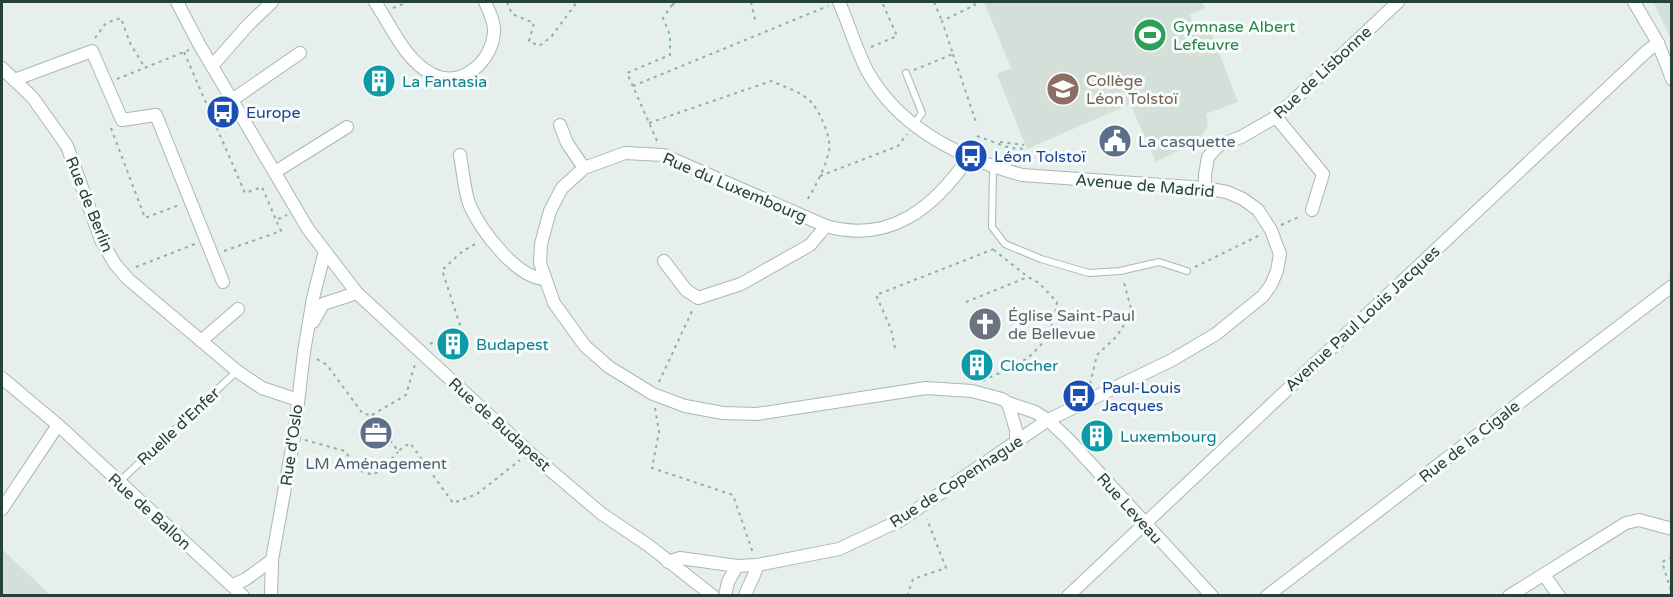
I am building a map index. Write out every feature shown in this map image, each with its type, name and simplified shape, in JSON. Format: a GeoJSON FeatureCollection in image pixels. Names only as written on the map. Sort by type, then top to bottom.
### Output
{"type":"FeatureCollection","features":[{"type":"Feature","properties":{"kind":"street","name":"Rue de Budapest"},"geometry":{"type":"LineString","coordinates":[[177,2],[199,44],[308,229],[357,293],[530,453],[602,514],[648,545],[713,596]]}},
{"type":"Feature","properties":{"kind":"street"},"geometry":{"type":"LineString","coordinates":[[212,66],[272,2]]}},
{"type":"Feature","properties":{"kind":"street"},"geometry":{"type":"LineString","coordinates":[[375,2],[416,63],[441,78],[452,78],[472,72],[482,64],[492,44],[494,30],[485,2]]}},
{"type":"Feature","properties":{"kind":"street","name":"Avenue de Madrid"},"geometry":{"type":"LineString","coordinates":[[839,2],[869,74],[900,114],[913,126],[969,157],[993,168],[1022,175],[1205,188],[1227,192],[1243,199],[1258,210],[1271,230],[1280,254],[1277,271],[1263,296],[1216,334],[1172,360],[1048,420]]}},
{"type":"Feature","properties":{"kind":"street","name":"Rue de Lisbonne"},"geometry":{"type":"LineString","coordinates":[[1205,188],[1204,175],[1208,157],[1219,145],[1241,137],[1278,115],[1398,2]]}},
{"type":"Feature","properties":{"kind":"street"},"geometry":{"type":"LineString","coordinates":[[1634,2],[1658,43],[1671,79]]}},
{"type":"Feature","properties":{"kind":"street","name":"Avenue Paul Louis Jacques"},"geometry":{"type":"LineString","coordinates":[[1068,596],[1638,59],[1658,43]]}},
{"type":"Feature","properties":{"kind":"street"},"geometry":{"type":"LineString","coordinates":[[14,80],[92,51],[122,120],[156,115],[223,282]]}},
{"type":"Feature","properties":{"kind":"street"},"geometry":{"type":"LineString","coordinates":[[232,100],[300,53]]}},
{"type":"Feature","properties":{"kind":"street","name":"Rue de Berlin"},"geometry":{"type":"LineString","coordinates":[[2,68],[33,98],[67,146],[101,240],[122,272],[237,371],[262,388],[298,400]]}},
{"type":"Feature","properties":{"kind":"street"},"geometry":{"type":"LineString","coordinates":[[1278,115],[1323,174],[1312,210]]}},
{"type":"Feature","properties":{"kind":"street"},"geometry":{"type":"LineString","coordinates":[[560,124],[567,143],[584,168]]}},
{"type":"Feature","properties":{"kind":"street"},"geometry":{"type":"LineString","coordinates":[[275,172],[347,128]]}},
{"type":"Feature","properties":{"kind":"street","name":"Rue du Luxembourg"},"geometry":{"type":"LineString","coordinates":[[969,157],[941,191],[904,221],[887,228],[865,232],[844,231],[826,226],[663,155],[625,153],[584,168],[562,188],[550,211],[541,244],[540,263],[554,303],[585,346],[609,367],[653,394],[694,408],[723,413],[757,414],[926,388],[972,392],[1002,399],[1035,412],[1048,420]]}},
{"type":"Feature","properties":{"kind":"street"},"geometry":{"type":"LineString","coordinates":[[460,155],[470,204],[487,237],[520,269],[538,279],[545,279]]}},
{"type":"Feature","properties":{"kind":"street"},"geometry":{"type":"LineString","coordinates":[[664,261],[686,290],[698,298],[741,284],[810,245],[826,226]]}},
{"type":"Feature","properties":{"kind":"street","name":"Rue d'Oslo"},"geometry":{"type":"LineString","coordinates":[[271,596],[272,560],[294,437],[313,298],[325,251]]}},
{"type":"Feature","properties":{"kind":"street","name":"Rue de la Cigale"},"geometry":{"type":"LineString","coordinates":[[1267,596],[1671,285]]}},
{"type":"Feature","properties":{"kind":"street","name":"Rue d'Oslo"},"geometry":{"type":"LineString","coordinates":[[309,330],[323,304],[357,293]]}},
{"type":"Feature","properties":{"kind":"street"},"geometry":{"type":"LineString","coordinates":[[201,341],[238,309]]}},
{"type":"Feature","properties":{"kind":"street","name":"Rue de Ballon"},"geometry":{"type":"LineString","coordinates":[[2,378],[58,425],[243,596]]}},
{"type":"Feature","properties":{"kind":"street"},"geometry":{"type":"LineString","coordinates":[[1008,403],[1016,430],[1016,442]]}},
{"type":"Feature","properties":{"kind":"street","name":"Rue Leveau"},"geometry":{"type":"LineString","coordinates":[[1048,420],[1212,596]]}},
{"type":"Feature","properties":{"kind":"street","name":"Rue de Copenhague"},"geometry":{"type":"LineString","coordinates":[[668,562],[680,558],[737,566],[757,565],[839,549],[901,520],[1048,420]]}},
{"type":"Feature","properties":{"kind":"street"},"geometry":{"type":"LineString","coordinates":[[2,509],[58,425]]}},
{"type":"Feature","properties":{"kind":"street"},"geometry":{"type":"LineString","coordinates":[[1509,596],[1626,523],[1639,520],[1671,529]]}},
{"type":"Feature","properties":{"kind":"street"},"geometry":{"type":"LineString","coordinates":[[233,585],[246,579],[272,560]]}},
{"type":"Feature","properties":{"kind":"street"},"geometry":{"type":"LineString","coordinates":[[745,596],[757,565]]}},
{"type":"Feature","properties":{"kind":"street"},"geometry":{"type":"LineString","coordinates":[[725,596],[728,582],[737,566]]}},
{"type":"Feature","properties":{"kind":"street"},"geometry":{"type":"LineString","coordinates":[[1544,575],[1559,596]]}},
{"type":"Feature","properties":{"kind":"lane"},"geometry":{"type":"LineString","coordinates":[[906,73],[922,113],[913,126]]}},
{"type":"Feature","properties":{"kind":"lane"},"geometry":{"type":"LineString","coordinates":[[993,168],[992,227],[1005,244],[1041,259],[1089,273],[1120,271],[1159,262],[1187,271]]}},
{"type":"Feature","properties":{"kind":"lane","name":"Ruelle d'Enfer"},"geometry":{"type":"LineString","coordinates":[[118,482],[237,371]]}},
{"type":"Feature","properties":{"kind":"path"},"geometry":{"type":"LineString","coordinates":[[383,12],[408,2]]}},
{"type":"Feature","properties":{"kind":"path"},"geometry":{"type":"LineString","coordinates":[[507,2],[512,14],[534,23],[529,41],[539,46],[551,37],[577,2]]}},
{"type":"Feature","properties":{"kind":"path"},"geometry":{"type":"LineString","coordinates":[[663,155],[627,73],[670,55],[670,35],[663,18],[672,3],[677,2]]}},
{"type":"Feature","properties":{"kind":"path"},"geometry":{"type":"LineString","coordinates":[[751,2],[756,24]]}},
{"type":"Feature","properties":{"kind":"path"},"geometry":{"type":"LineString","coordinates":[[633,86],[839,2]]}},
{"type":"Feature","properties":{"kind":"path"},"geometry":{"type":"LineString","coordinates":[[860,52],[897,36],[882,2]]}},
{"type":"Feature","properties":{"kind":"path"},"geometry":{"type":"LineString","coordinates":[[934,2],[976,122]]}},
{"type":"Feature","properties":{"kind":"path"},"geometry":{"type":"LineString","coordinates":[[942,21],[975,5],[973,2]]}},
{"type":"Feature","properties":{"kind":"path"},"geometry":{"type":"LineString","coordinates":[[105,83],[199,44]]}},
{"type":"Feature","properties":{"kind":"path"},"geometry":{"type":"LineString","coordinates":[[184,52],[245,193],[261,187],[281,231],[213,255]]}},
{"type":"Feature","properties":{"kind":"path"},"geometry":{"type":"LineString","coordinates":[[906,73],[953,54]]}},
{"type":"Feature","properties":{"kind":"path"},"geometry":{"type":"LineString","coordinates":[[649,123],[771,81],[812,102],[824,121],[830,149],[815,188],[798,214]]}},
{"type":"Feature","properties":{"kind":"path"},"geometry":{"type":"LineString","coordinates":[[820,176],[898,146],[913,126]]}},
{"type":"Feature","properties":{"kind":"path"},"geometry":{"type":"LineString","coordinates":[[976,136],[1024,145]]}},
{"type":"Feature","properties":{"kind":"path"},"geometry":{"type":"LineString","coordinates":[[995,141],[1010,148],[1027,149]]}},
{"type":"Feature","properties":{"kind":"path"},"geometry":{"type":"LineString","coordinates":[[1187,271],[1312,210]]}},
{"type":"Feature","properties":{"kind":"path"},"geometry":{"type":"LineString","coordinates":[[276,220],[298,211]]}},
{"type":"Feature","properties":{"kind":"path"},"geometry":{"type":"LineString","coordinates":[[327,365],[363,414],[372,415],[406,394],[419,350],[461,328],[442,270],[463,251],[487,237]]}},
{"type":"Feature","properties":{"kind":"path"},"geometry":{"type":"LineString","coordinates":[[122,272],[206,241]]}},
{"type":"Feature","properties":{"kind":"path"},"geometry":{"type":"LineString","coordinates":[[895,348],[891,329],[876,295],[1005,244]]}},
{"type":"Feature","properties":{"kind":"path"},"geometry":{"type":"LineString","coordinates":[[972,392],[986,379],[1027,358],[1051,330],[1057,302],[1039,283],[994,250]]}},
{"type":"Feature","properties":{"kind":"path"},"geometry":{"type":"LineString","coordinates":[[1095,397],[1090,383],[1096,355],[1118,336],[1132,312],[1120,271]]}},
{"type":"Feature","properties":{"kind":"path"},"geometry":{"type":"LineString","coordinates":[[966,303],[1028,277]]}},
{"type":"Feature","properties":{"kind":"path"},"geometry":{"type":"LineString","coordinates":[[698,298],[653,394],[659,432],[652,468],[733,495],[757,565]]}},
{"type":"Feature","properties":{"kind":"path"},"geometry":{"type":"LineString","coordinates":[[372,415],[398,451]]}},
{"type":"Feature","properties":{"kind":"path"},"geometry":{"type":"LineString","coordinates":[[294,437],[345,452],[358,470],[373,475],[410,443],[453,503],[477,494],[530,453]]}},
{"type":"Feature","properties":{"kind":"path"},"geometry":{"type":"LineString","coordinates":[[907,596],[913,579],[946,568],[921,507]]}},
{"type":"Feature","properties":{"kind":"path"},"geometry":{"type":"LineString","coordinates":[[1671,557],[1662,562],[1671,594]]}},
{"type":"Feature","properties":{"kind":"shaded area"},"geometry":{"type":"Polygon","coordinates":[[[984,2],[1202,2],[1205,8],[1190,15],[1196,32],[1209,27],[1238,102],[1206,114],[1208,126],[1199,140],[1156,162],[1130,104],[1027,149],[997,74],[1011,68],[984,2]]]}},
{"type":"Feature","properties":{"kind":"shaded area"},"geometry":{"type":"Polygon","coordinates":[[[1653,2],[1671,2],[1671,39],[1653,2]]]}},
{"type":"Feature","properties":{"kind":"shaded area"},"geometry":{"type":"Polygon","coordinates":[[[2,549],[50,595],[2,595],[2,549]]]}},
{"type":"Feature","properties":{"kind":"place","name":"Gymnase Albert Lefeuvre"},"geometry":{"type":"Point","coordinates":[1150,35]}},
{"type":"Feature","properties":{"kind":"place","name":"La Fantasia"},"geometry":{"type":"Point","coordinates":[379,81]}},
{"type":"Feature","properties":{"kind":"place","name":"Collège Léon Tolstoï"},"geometry":{"type":"Point","coordinates":[1063,89]}},
{"type":"Feature","properties":{"kind":"place","name":"Europe"},"geometry":{"type":"Point","coordinates":[223,112]}},
{"type":"Feature","properties":{"kind":"place","name":"La casquette"},"geometry":{"type":"Point","coordinates":[1115,141]}},
{"type":"Feature","properties":{"kind":"place","name":"Léon Tolstoï"},"geometry":{"type":"Point","coordinates":[971,156]}},
{"type":"Feature","properties":{"kind":"place","name":"Église Saint-Paul de Bellevue"},"geometry":{"type":"Point","coordinates":[985,324]}},
{"type":"Feature","properties":{"kind":"place","name":"Budapest"},"geometry":{"type":"Point","coordinates":[453,344]}},
{"type":"Feature","properties":{"kind":"place","name":"Clocher"},"geometry":{"type":"Point","coordinates":[977,365]}},
{"type":"Feature","properties":{"kind":"place","name":"Paul-Louis Jacques"},"geometry":{"type":"Point","coordinates":[1079,396]}},
{"type":"Feature","properties":{"kind":"place","name":"LM Aménagement"},"geometry":{"type":"Point","coordinates":[376,433]}},
{"type":"Feature","properties":{"kind":"place","name":"Luxembourg"},"geometry":{"type":"Point","coordinates":[1097,436]}}]}
